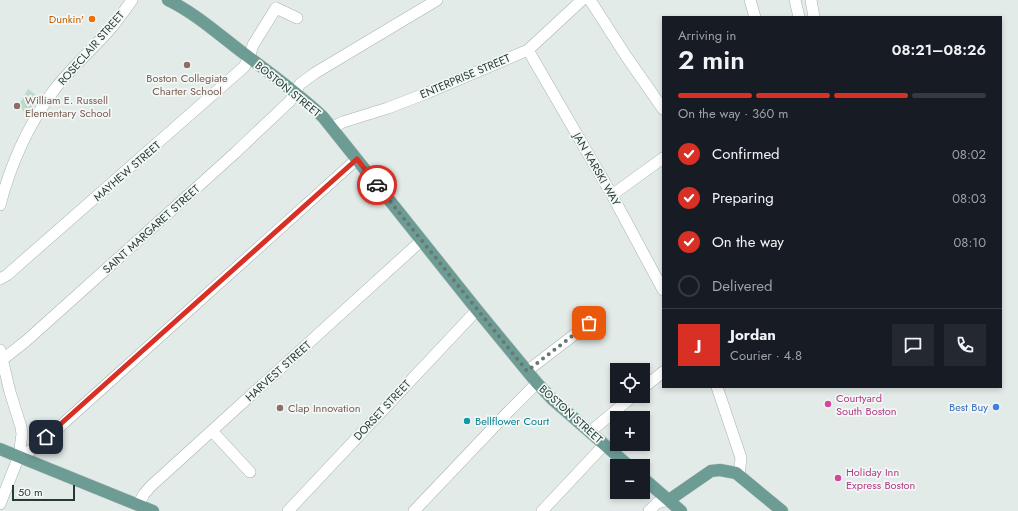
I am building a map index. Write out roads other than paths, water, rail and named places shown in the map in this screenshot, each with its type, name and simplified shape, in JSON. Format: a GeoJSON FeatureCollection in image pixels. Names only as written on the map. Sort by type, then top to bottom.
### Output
{"type":"FeatureCollection","features":[{"type":"Feature","properties":{"kind":"main road","name":"BOSTON STREET"},"geometry":{"type":"LineString","coordinates":[[168,0],[196,18],[295,92],[333,127],[477,310],[537,383],[552,399],[621,459]]}},
{"type":"Feature","properties":{"kind":"main road"},"geometry":{"type":"LineString","coordinates":[[0,449],[153,511]]}},
{"type":"Feature","properties":{"kind":"main road"},"geometry":{"type":"LineString","coordinates":[[669,500],[704,475],[715,470],[726,470],[739,475],[782,511]]}},
{"type":"Feature","properties":{"kind":"main road"},"geometry":{"type":"LineString","coordinates":[[650,484],[681,511]]}},
{"type":"Feature","properties":{"kind":"street","name":"ROSECLAIR STREET"},"geometry":{"type":"LineString","coordinates":[[0,205],[6,183],[21,144],[37,115],[55,89],[83,56],[112,26],[132,0]]}},
{"type":"Feature","properties":{"kind":"street","name":"SAINT MARGARET STREET"},"geometry":{"type":"LineString","coordinates":[[1,355],[26,341],[235,153],[290,101],[304,81],[437,0]]}},
{"type":"Feature","properties":{"kind":"street","name":"ENTERPRISE STREET"},"geometry":{"type":"LineString","coordinates":[[333,127],[343,122],[388,108],[427,93],[528,50],[582,0]]}},
{"type":"Feature","properties":{"kind":"street"},"geometry":{"type":"LineString","coordinates":[[590,0],[662,109]]}},
{"type":"Feature","properties":{"kind":"street"},"geometry":{"type":"LineString","coordinates":[[750,0],[755,16]]}},
{"type":"Feature","properties":{"kind":"street"},"geometry":{"type":"LineString","coordinates":[[795,0],[799,16]]}},
{"type":"Feature","properties":{"kind":"street"},"geometry":{"type":"LineString","coordinates":[[811,0],[814,16]]}},
{"type":"Feature","properties":{"kind":"street","name":"MAYHEW STREET"},"geometry":{"type":"LineString","coordinates":[[0,279],[7,275],[244,67],[249,58],[253,45],[276,8],[297,18]]}},
{"type":"Feature","properties":{"kind":"street","name":"JAN KARSKI WAY"},"geometry":{"type":"LineString","coordinates":[[528,50],[612,195],[662,288]]}},
{"type":"Feature","properties":{"kind":"street"},"geometry":{"type":"LineString","coordinates":[[19,456],[25,455],[67,420],[357,159]]}},
{"type":"Feature","properties":{"kind":"street"},"geometry":{"type":"LineString","coordinates":[[612,195],[662,159]]}},
{"type":"Feature","properties":{"kind":"street","name":"HARVEST STREET"},"geometry":{"type":"LineString","coordinates":[[138,505],[144,494],[151,486],[422,240]]}},
{"type":"Feature","properties":{"kind":"street","name":"DORSET STREET"},"geometry":{"type":"LineString","coordinates":[[288,511],[477,310]]}},
{"type":"Feature","properties":{"kind":"street"},"geometry":{"type":"LineString","coordinates":[[527,371],[600,315]]}},
{"type":"Feature","properties":{"kind":"street"},"geometry":{"type":"LineString","coordinates":[[0,504],[19,456],[22,434],[1,355]]}},
{"type":"Feature","properties":{"kind":"street"},"geometry":{"type":"LineString","coordinates":[[650,382],[662,373]]}},
{"type":"Feature","properties":{"kind":"street"},"geometry":{"type":"LineString","coordinates":[[414,511],[537,383]]}},
{"type":"Feature","properties":{"kind":"street"},"geometry":{"type":"LineString","coordinates":[[717,388],[741,458],[739,475]]}},
{"type":"Feature","properties":{"kind":"street"},"geometry":{"type":"LineString","coordinates":[[590,432],[625,403]]}},
{"type":"Feature","properties":{"kind":"street"},"geometry":{"type":"LineString","coordinates":[[212,431],[250,472]]}},
{"type":"Feature","properties":{"kind":"street"},"geometry":{"type":"LineString","coordinates":[[542,511],[605,444]]}},
{"type":"Feature","properties":{"kind":"street"},"geometry":{"type":"LineString","coordinates":[[649,511],[657,503],[669,500]]}},
{"type":"Feature","properties":{"kind":"place","name":"Dunkin'"},"geometry":{"type":"Point","coordinates":[92,19]}},
{"type":"Feature","properties":{"kind":"place","name":"Boston Collegiate Charter School"},"geometry":{"type":"Point","coordinates":[187,65]}},
{"type":"Feature","properties":{"kind":"place","name":"William E. Russell Elementary School"},"geometry":{"type":"Point","coordinates":[17,106]}},
{"type":"Feature","properties":{"kind":"place","name":"Courtyard South Boston"},"geometry":{"type":"Point","coordinates":[828,404]}},
{"type":"Feature","properties":{"kind":"place","name":"Best Buy"},"geometry":{"type":"Point","coordinates":[996,407]}},
{"type":"Feature","properties":{"kind":"place","name":"Clap Innovation"},"geometry":{"type":"Point","coordinates":[280,408]}},
{"type":"Feature","properties":{"kind":"place","name":"Bellflower Court"},"geometry":{"type":"Point","coordinates":[467,421]}},
{"type":"Feature","properties":{"kind":"place","name":"Holiday Inn Express Boston"},"geometry":{"type":"Point","coordinates":[838,478]}}]}
